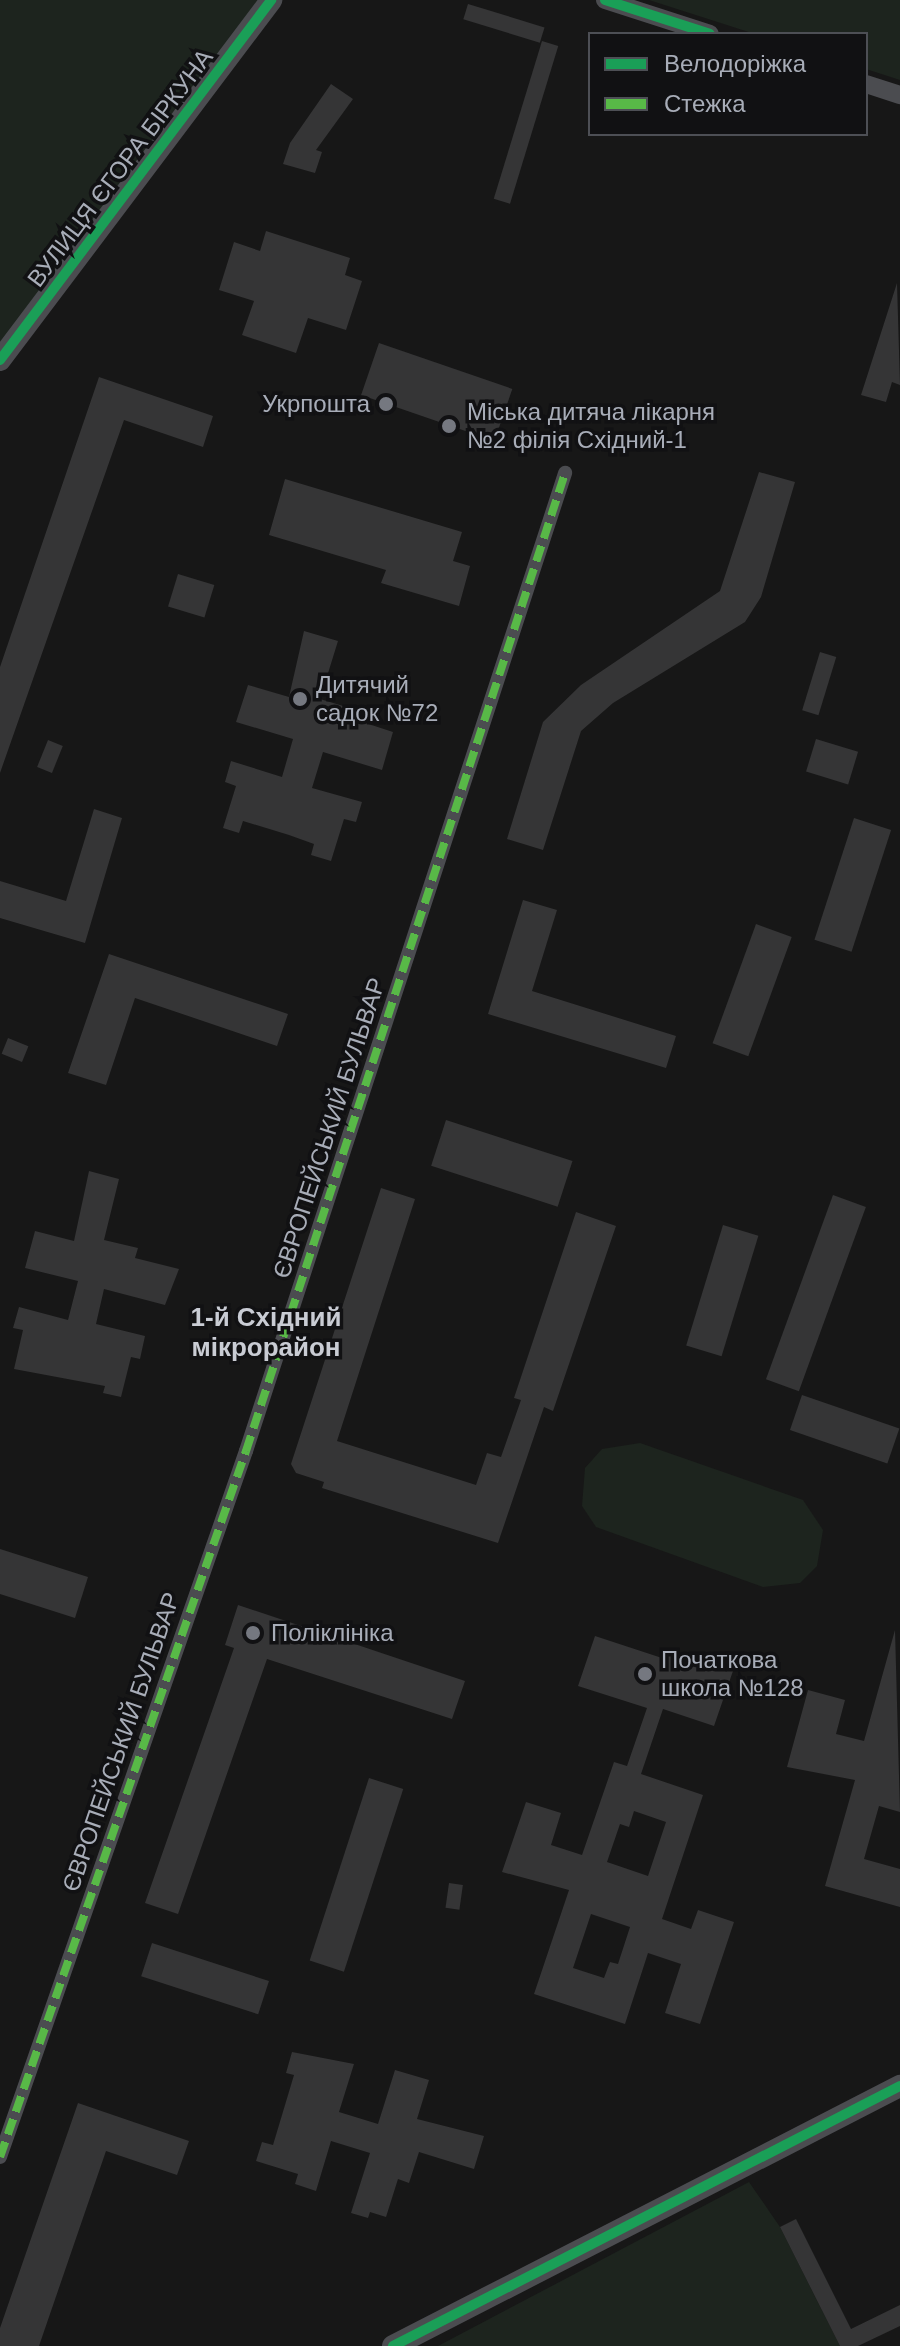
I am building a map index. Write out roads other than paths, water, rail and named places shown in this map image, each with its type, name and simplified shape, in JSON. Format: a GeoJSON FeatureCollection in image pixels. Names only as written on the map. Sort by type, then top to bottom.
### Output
{"type":"FeatureCollection","features":[{"type":"Feature","properties":{"kind":"street","name":"ВУЛИЦЯ ЄГОРА БІРКУНА"},"geometry":{"type":"LineString","coordinates":[[0,360],[271,0]]}},
{"type":"Feature","properties":{"kind":"street"},"geometry":{"type":"LineString","coordinates":[[605,0],[704,32]]}},
{"type":"Feature","properties":{"kind":"street"},"geometry":{"type":"LineString","coordinates":[[868,85],[900,95]]}},
{"type":"Feature","properties":{"kind":"street","name":"ЄВРОПЕЙСЬКИЙ БУЛЬВАР"},"geometry":{"type":"LineString","coordinates":[[0,2157],[246,1451],[565,473]]}},
{"type":"Feature","properties":{"kind":"street"},"geometry":{"type":"LineString","coordinates":[[393,2346],[900,2086]]}},
{"type":"Feature","properties":{"kind":"place","name":"Укрпошта"},"geometry":{"type":"Point","coordinates":[386,404]}},
{"type":"Feature","properties":{"kind":"place","name":"Міська дитяча лікарня №2 філія Східний-1"},"geometry":{"type":"Point","coordinates":[449,426]}},
{"type":"Feature","properties":{"kind":"place","name":"Дитячий садок №72"},"geometry":{"type":"Point","coordinates":[300,699]}},
{"type":"Feature","properties":{"kind":"place","name":"Поліклініка"},"geometry":{"type":"Point","coordinates":[253,1633]}},
{"type":"Feature","properties":{"kind":"place","name":"Початкова школа №128"},"geometry":{"type":"Point","coordinates":[645,1674]}},
{"type":"Feature","properties":{"kind":"district","name":"1-й Східний мікрорайон"},"geometry":{"type":"Point","coordinates":[266,1333]}}]}
